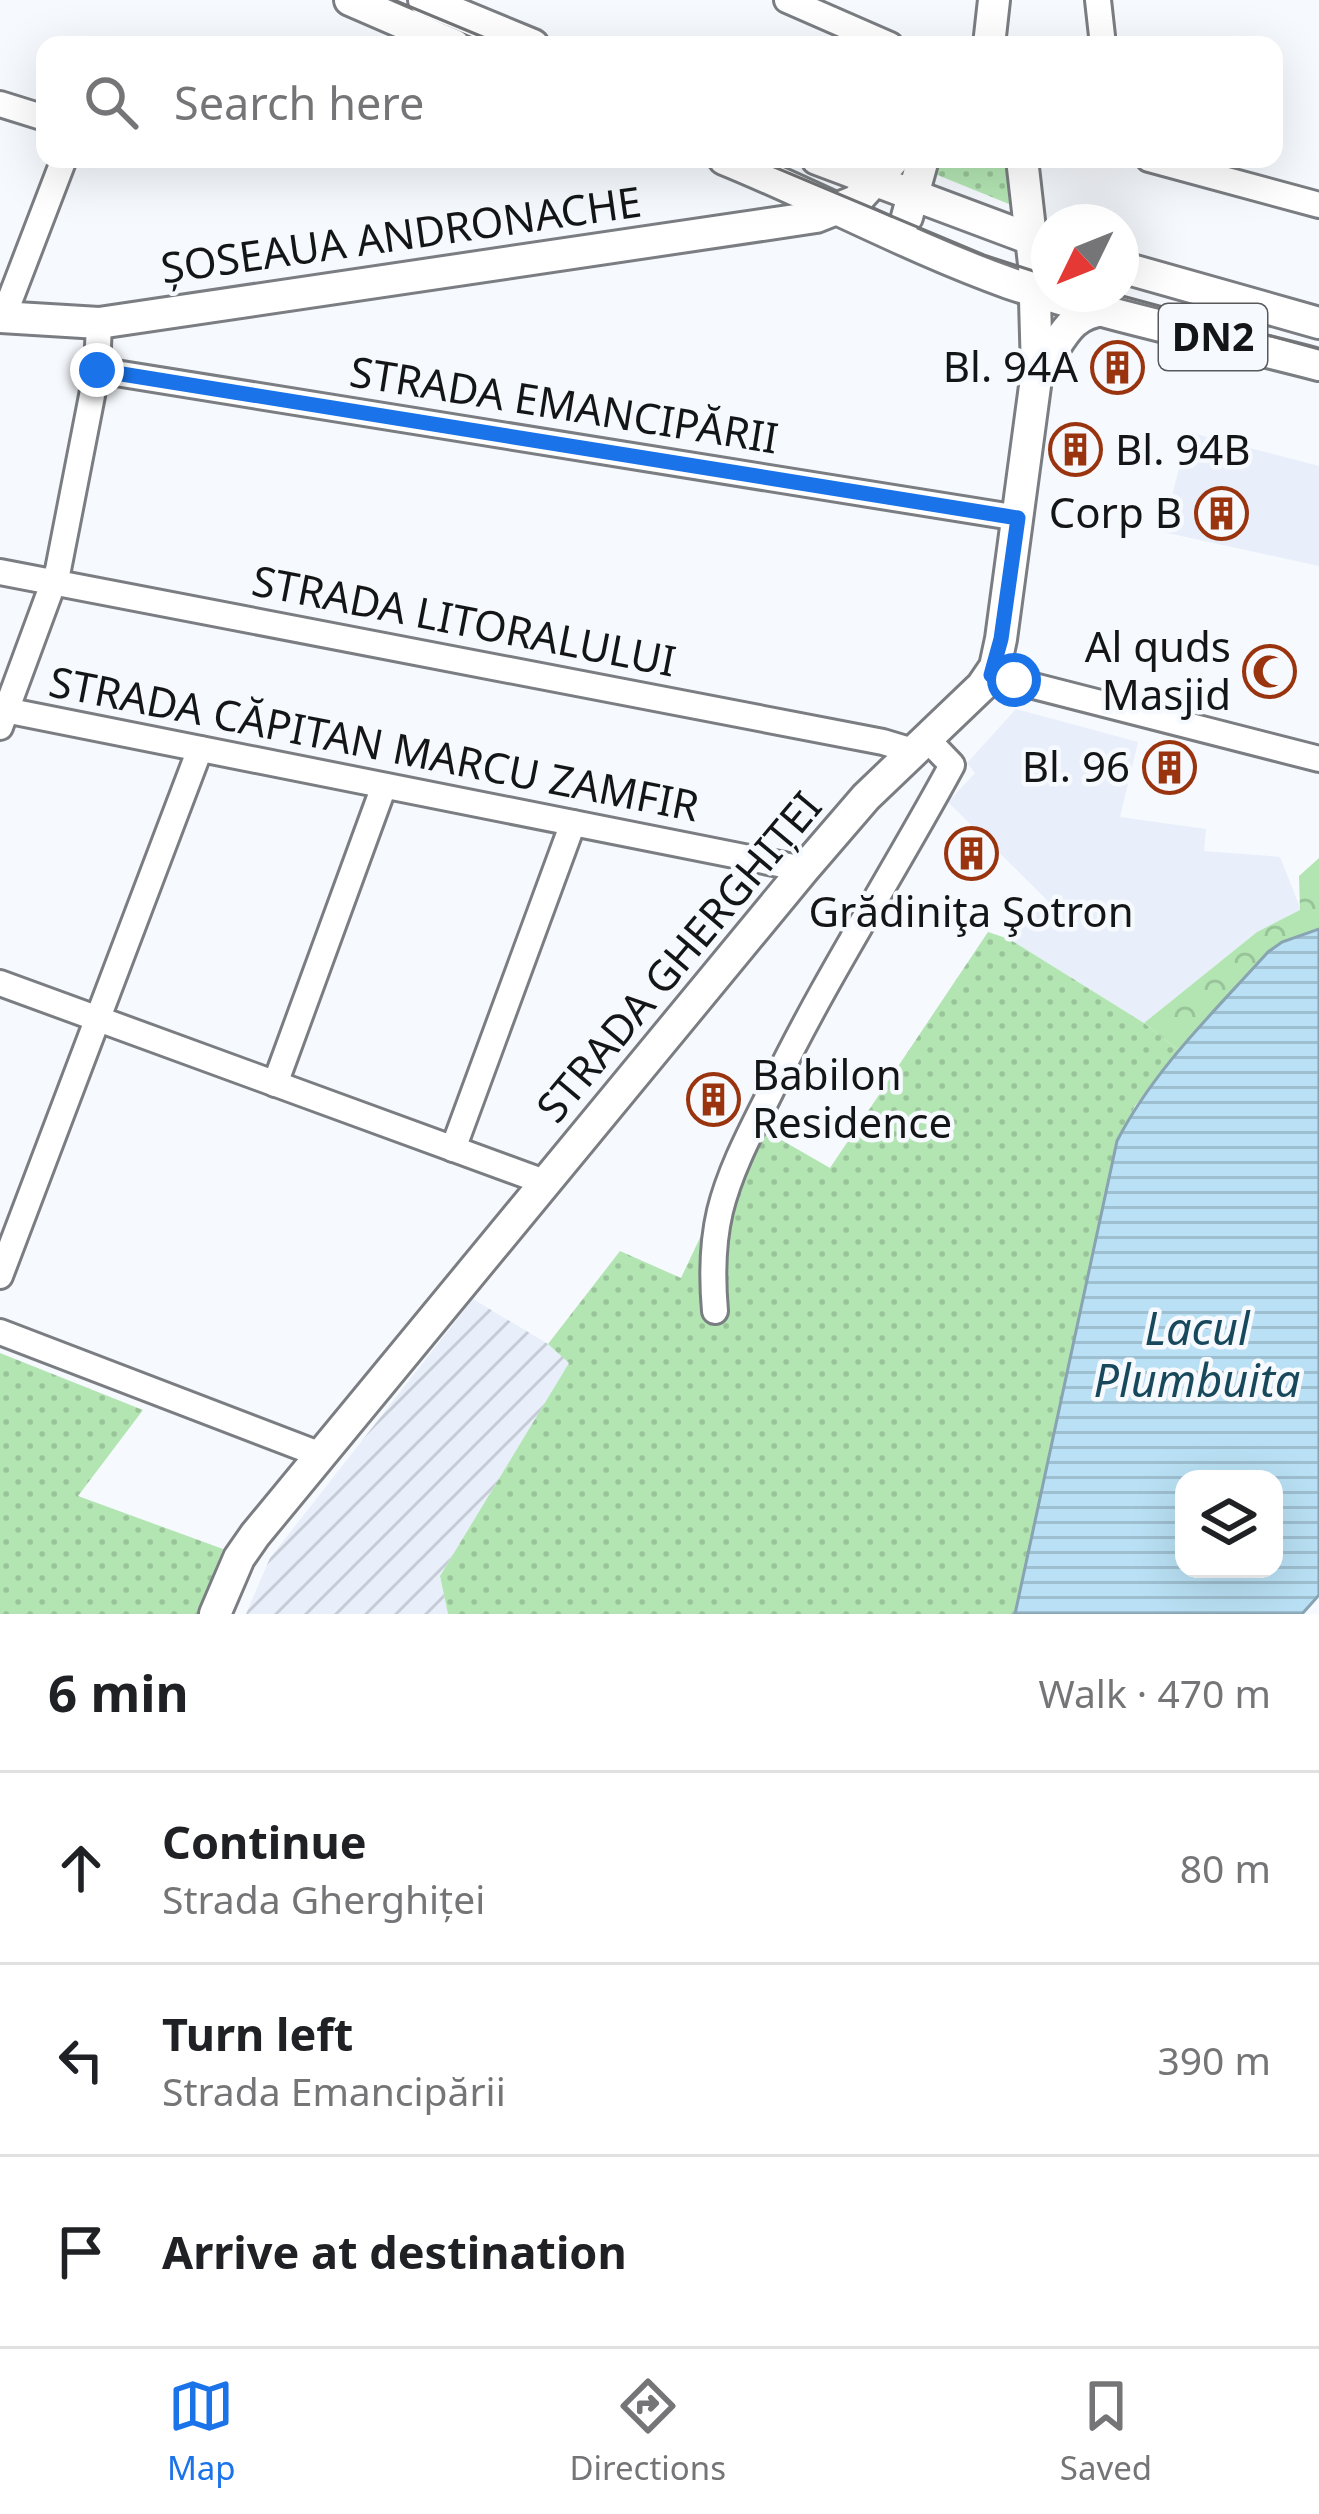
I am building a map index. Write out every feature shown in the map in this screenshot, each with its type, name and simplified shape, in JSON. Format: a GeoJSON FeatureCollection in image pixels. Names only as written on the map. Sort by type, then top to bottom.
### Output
{"type":"FeatureCollection","features":[{"type":"Feature","properties":{"kind":"main road"},"geometry":{"type":"LineString","coordinates":[[350,0],[417,36]]}},
{"type":"Feature","properties":{"kind":"main road"},"geometry":{"type":"LineString","coordinates":[[424,0],[511,36]]}},
{"type":"Feature","properties":{"kind":"main road"},"geometry":{"type":"LineString","coordinates":[[990,36],[994,0]]}},
{"type":"Feature","properties":{"kind":"main road"},"geometry":{"type":"LineString","coordinates":[[1006,0],[1009,36]]}},
{"type":"Feature","properties":{"kind":"main road"},"geometry":{"type":"LineString","coordinates":[[732,229],[748,214],[753,197],[751,177],[740,168]]}},
{"type":"Feature","properties":{"kind":"main road","name":"DN2"},"geometry":{"type":"LineString","coordinates":[[745,168],[922,249],[1031,289]]}},
{"type":"Feature","properties":{"kind":"main road"},"geometry":{"type":"LineString","coordinates":[[920,168],[910,196],[907,230],[922,249]]}},
{"type":"Feature","properties":{"kind":"main road"},"geometry":{"type":"LineString","coordinates":[[1024,168],[1032,204]]}},
{"type":"Feature","properties":{"kind":"main road"},"geometry":{"type":"LineString","coordinates":[[841,210],[856,201],[884,170],[910,196],[1031,239]]}},
{"type":"Feature","properties":{"kind":"main road","name":"ȘOSEAUA ANDRONACHE"},"geometry":{"type":"LineString","coordinates":[[1,318],[99,323],[841,210]]}},
{"type":"Feature","properties":{"kind":"main road","name":"DN2"},"geometry":{"type":"LineString","coordinates":[[1139,273],[1319,323]]}},
{"type":"Feature","properties":{"kind":"main road"},"geometry":{"type":"LineString","coordinates":[[991,675],[1001,639],[1037,371],[1036,312]]}},
{"type":"Feature","properties":{"kind":"main road"},"geometry":{"type":"LineString","coordinates":[[1037,371],[1071,323],[1093,312]]}},
{"type":"Feature","properties":{"kind":"main road","name":"DN2"},"geometry":{"type":"LineString","coordinates":[[1115,312],[1319,365]]}},
{"type":"Feature","properties":{"kind":"main road","name":"STRADA GHERGHIȚEI"},"geometry":{"type":"LineString","coordinates":[[215,1614],[246,1546],[804,869],[856,808],[991,675]]}},
{"type":"Feature","properties":{"kind":"street"},"geometry":{"type":"LineString","coordinates":[[787,0],[869,36]]}},
{"type":"Feature","properties":{"kind":"street"},"geometry":{"type":"LineString","coordinates":[[1098,0],[1102,36]]}},
{"type":"Feature","properties":{"kind":"street"},"geometry":{"type":"LineString","coordinates":[[0,104],[36,115]]}},
{"type":"Feature","properties":{"kind":"street"},"geometry":{"type":"LineString","coordinates":[[1,318],[60,168]]}},
{"type":"Feature","properties":{"kind":"street"},"geometry":{"type":"LineString","coordinates":[[1182,168],[1319,205]]}},
{"type":"Feature","properties":{"kind":"street"},"geometry":{"type":"LineString","coordinates":[[2,716],[54,582],[97,370],[99,323]]}},
{"type":"Feature","properties":{"kind":"street","name":"STRADA EMANCIPĂRII"},"geometry":{"type":"LineString","coordinates":[[97,370],[1018,518]]}},
{"type":"Feature","properties":{"kind":"street","name":"STRADA LITORALULUI"},"geometry":{"type":"LineString","coordinates":[[0,572],[883,742],[920,745]]}},
{"type":"Feature","properties":{"kind":"street"},"geometry":{"type":"LineString","coordinates":[[991,675],[1319,758]]}},
{"type":"Feature","properties":{"kind":"street","name":"STRADA CĂPITAN MARCU ZAMFIR"},"geometry":{"type":"LineString","coordinates":[[2,716],[200,748],[804,869]]}},
{"type":"Feature","properties":{"kind":"street"},"geometry":{"type":"LineString","coordinates":[[716,1311],[713,1250],[734,1170],[848,942],[952,765],[920,745]]}},
{"type":"Feature","properties":{"kind":"street"},"geometry":{"type":"LineString","coordinates":[[0,1276],[200,748]]}},
{"type":"Feature","properties":{"kind":"street"},"geometry":{"type":"LineString","coordinates":[[275,1084],[384,785]]}},
{"type":"Feature","properties":{"kind":"street"},"geometry":{"type":"LineString","coordinates":[[454,1149],[573,823]]}},
{"type":"Feature","properties":{"kind":"street"},"geometry":{"type":"LineString","coordinates":[[0,983],[547,1183]]}},
{"type":"Feature","properties":{"kind":"street"},"geometry":{"type":"LineString","coordinates":[[0,1332],[321,1455]]}},
{"type":"Feature","properties":{"kind":"shaded area"},"geometry":{"type":"Polygon","coordinates":[[[1188,432],[1319,466],[1319,566],[1163,532],[1188,432]]]}},
{"type":"Feature","properties":{"kind":"shaded area"},"geometry":{"type":"Polygon","coordinates":[[[1016,709],[1138,742],[1120,817],[1206,829],[1204,851],[1280,857],[1301,910],[1257,932],[1144,1023],[1009,939],[1048,901],[948,802],[975,773],[967,763],[1016,709]]]}},
{"type":"Feature","properties":{"kind":"shaded area"},"geometry":{"type":"Polygon","coordinates":[[[473,1299],[570,1362],[440,1576],[448,1614],[246,1614],[270,1558],[473,1299]]]}},
{"type":"Feature","properties":{"kind":"green space"},"geometry":{"type":"Polygon","coordinates":[[[932,168],[1008,168],[1009,204],[930,172],[932,168]]]}},
{"type":"Feature","properties":{"kind":"green space"},"geometry":{"type":"Polygon","coordinates":[[[1319,858],[1319,929],[1268,952],[1178,1050],[1144,1023],[1257,932],[1300,910],[1299,876],[1319,858]]]}},
{"type":"Feature","properties":{"kind":"green space"},"geometry":{"type":"Polygon","coordinates":[[[988,932],[1009,939],[1144,1023],[1178,1050],[1135,1106],[1117,1141],[1015,1614],[448,1614],[440,1576],[569,1363],[548,1344],[620,1251],[681,1278],[739,1155],[759,1127],[830,1168],[988,932]]]}},
{"type":"Feature","properties":{"kind":"green space"},"geometry":{"type":"Polygon","coordinates":[[[0,1353],[143,1410],[78,1496],[223,1549],[197,1614],[0,1614],[0,1353]]]}},
{"type":"Feature","properties":{"kind":"water","name":"Lacul Plumbuita"},"geometry":{"type":"Polygon","coordinates":[[[1319,929],[1319,1595],[1302,1614],[1015,1614],[1117,1141],[1186,1042],[1268,952],[1319,929]]]}},
{"type":"Feature","properties":{"kind":"tram line"},"geometry":{"type":"LineString","coordinates":[[394,0],[480,36]]}},
{"type":"Feature","properties":{"kind":"tram line"},"geometry":{"type":"LineString","coordinates":[[776,168],[1031,270]]}},
{"type":"Feature","properties":{"kind":"tram line"},"geometry":{"type":"LineString","coordinates":[[1139,300],[1319,349]]}},
{"type":"Feature","properties":{"kind":"place","name":"Bl. 94A"},"geometry":{"type":"Point","coordinates":[1117,367]}},
{"type":"Feature","properties":{"kind":"place","name":"Bl. 94B"},"geometry":{"type":"Point","coordinates":[1076,450]}},
{"type":"Feature","properties":{"kind":"place","name":"Corp B"},"geometry":{"type":"Point","coordinates":[1221,513]}},
{"type":"Feature","properties":{"kind":"place","name":"Al quds Masjid"},"geometry":{"type":"Point","coordinates":[1270,671]}},
{"type":"Feature","properties":{"kind":"place","name":"Bl. 96"},"geometry":{"type":"Point","coordinates":[1169,767]}},
{"type":"Feature","properties":{"kind":"place","name":"Grădiniţa Şotron"},"geometry":{"type":"Point","coordinates":[971,853]}},
{"type":"Feature","properties":{"kind":"place","name":"Babilon Residence"},"geometry":{"type":"Point","coordinates":[713,1099]}},
{"type":"Feature","properties":{"kind":"route"},"geometry":{"type":"LineString","coordinates":[[97,370],[1018,518],[1001,639],[991,675],[1014,680]]}}]}
